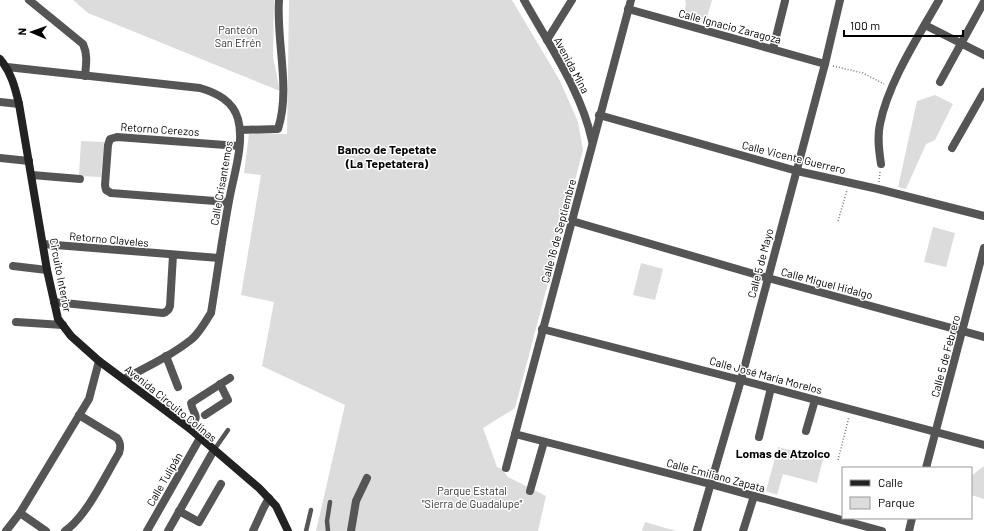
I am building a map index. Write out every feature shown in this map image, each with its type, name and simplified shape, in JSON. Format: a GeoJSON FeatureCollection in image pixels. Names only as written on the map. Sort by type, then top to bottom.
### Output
{"type":"FeatureCollection","features":[{"type":"Feature","properties":{"kind":"main road","name":"Circuito Interior"},"geometry":{"type":"LineString","coordinates":[[0,59],[7,68],[14,85],[19,104],[47,270],[58,319],[71,336],[99,362]]}},
{"type":"Feature","properties":{"kind":"main road","name":"Avenida Circuito Colinas"},"geometry":{"type":"LineString","coordinates":[[99,362],[189,428],[214,450]]}},
{"type":"Feature","properties":{"kind":"main road"},"geometry":{"type":"LineString","coordinates":[[214,450],[269,498],[276,506],[288,531]]}},
{"type":"Feature","properties":{"kind":"street"},"geometry":{"type":"LineString","coordinates":[[29,0],[83,44],[86,50],[85,76]]}},
{"type":"Feature","properties":{"kind":"street"},"geometry":{"type":"LineString","coordinates":[[240,130],[278,129],[282,118],[283,79],[279,0]]}},
{"type":"Feature","properties":{"kind":"street","name":"Avenida Mina"},"geometry":{"type":"LineString","coordinates":[[524,0],[573,87],[589,124],[592,144]]}},
{"type":"Feature","properties":{"kind":"street"},"geometry":{"type":"LineString","coordinates":[[547,40],[572,0]]}},
{"type":"Feature","properties":{"kind":"street","name":"Calle 16 de Septiembre"},"geometry":{"type":"LineString","coordinates":[[506,468],[630,0]]}},
{"type":"Feature","properties":{"kind":"street","name":"Calle 5 de Mayo"},"geometry":{"type":"LineString","coordinates":[[697,531],[741,380],[825,64],[840,0]]}},
{"type":"Feature","properties":{"kind":"street"},"geometry":{"type":"LineString","coordinates":[[881,164],[879,147],[880,125],[891,87],[939,0]]}},
{"type":"Feature","properties":{"kind":"street"},"geometry":{"type":"LineString","coordinates":[[773,49],[785,1]]}},
{"type":"Feature","properties":{"kind":"street"},"geometry":{"type":"LineString","coordinates":[[940,82],[984,2]]}},
{"type":"Feature","properties":{"kind":"street","name":"Calle Ignacio Zaragoza"},"geometry":{"type":"LineString","coordinates":[[628,9],[825,64]]}},
{"type":"Feature","properties":{"kind":"street"},"geometry":{"type":"LineString","coordinates":[[925,25],[984,55]]}},
{"type":"Feature","properties":{"kind":"street","name":"Calle Crisantemos"},"geometry":{"type":"LineString","coordinates":[[7,68],[200,88],[222,96],[233,108],[238,118],[240,130],[239,146],[228,202],[211,313],[203,327],[192,338],[166,356],[124,379]]}},
{"type":"Feature","properties":{"kind":"street"},"geometry":{"type":"LineString","coordinates":[[952,148],[984,92]]}},
{"type":"Feature","properties":{"kind":"street"},"geometry":{"type":"LineString","coordinates":[[0,102],[19,104]]}},
{"type":"Feature","properties":{"kind":"street","name":"Calle Vicente Guerrero"},"geometry":{"type":"LineString","coordinates":[[599,115],[797,171],[878,189],[984,216]]}},
{"type":"Feature","properties":{"kind":"street","name":"Retorno Cerezos"},"geometry":{"type":"LineString","coordinates":[[228,202],[111,193],[106,190],[105,185],[108,145],[110,139],[117,137],[239,146]]}},
{"type":"Feature","properties":{"kind":"street"},"geometry":{"type":"LineString","coordinates":[[0,158],[29,161]]}},
{"type":"Feature","properties":{"kind":"street"},"geometry":{"type":"LineString","coordinates":[[32,175],[80,179]]}},
{"type":"Feature","properties":{"kind":"street","name":"Calle Miguel Hidalgo"},"geometry":{"type":"LineString","coordinates":[[572,221],[768,278],[984,337]]}},
{"type":"Feature","properties":{"kind":"street","name":"Retorno Claveles"},"geometry":{"type":"LineString","coordinates":[[43,244],[219,258]]}},
{"type":"Feature","properties":{"kind":"street","name":"Calle 5 de Febrero"},"geometry":{"type":"LineString","coordinates":[[926,467],[937,432],[984,248]]}},
{"type":"Feature","properties":{"kind":"street"},"geometry":{"type":"LineString","coordinates":[[54,302],[163,313],[166,312],[169,310],[170,306],[173,255]]}},
{"type":"Feature","properties":{"kind":"street"},"geometry":{"type":"LineString","coordinates":[[13,266],[47,270]]}},
{"type":"Feature","properties":{"kind":"street"},"geometry":{"type":"LineString","coordinates":[[16,322],[63,325]]}},
{"type":"Feature","properties":{"kind":"street","name":"Calle José María Morelos"},"geometry":{"type":"LineString","coordinates":[[542,329],[984,445]]}},
{"type":"Feature","properties":{"kind":"street"},"geometry":{"type":"LineString","coordinates":[[166,356],[178,387]]}},
{"type":"Feature","properties":{"kind":"street"},"geometry":{"type":"LineString","coordinates":[[6,531],[20,513],[89,399],[99,362]]}},
{"type":"Feature","properties":{"kind":"street"},"geometry":{"type":"LineString","coordinates":[[189,428],[196,419],[196,414],[191,403],[230,378]]}},
{"type":"Feature","properties":{"kind":"street"},"geometry":{"type":"LineString","coordinates":[[205,415],[228,400],[220,384]]}},
{"type":"Feature","properties":{"kind":"street"},"geometry":{"type":"LineString","coordinates":[[759,437],[771,388]]}},
{"type":"Feature","properties":{"kind":"street"},"geometry":{"type":"LineString","coordinates":[[806,431],[815,400]]}},
{"type":"Feature","properties":{"kind":"street"},"geometry":{"type":"LineString","coordinates":[[65,531],[71,527],[87,506],[121,448],[120,442],[117,438],[79,415]]}},
{"type":"Feature","properties":{"kind":"street","name":"Calle Emiliano Zapata"},"geometry":{"type":"LineString","coordinates":[[515,434],[710,484],[882,531]]}},
{"type":"Feature","properties":{"kind":"street","name":"Calle Tulipán"},"geometry":{"type":"LineString","coordinates":[[147,531],[200,438]]}},
{"type":"Feature","properties":{"kind":"street"},"geometry":{"type":"LineString","coordinates":[[530,491],[544,442]]}},
{"type":"Feature","properties":{"kind":"street","name":"Avenida Circuito Colinas"},"geometry":{"type":"LineString","coordinates":[[168,531],[214,450]]}},
{"type":"Feature","properties":{"kind":"street"},"geometry":{"type":"LineString","coordinates":[[351,531],[356,501],[367,478]]}},
{"type":"Feature","properties":{"kind":"street"},"geometry":{"type":"LineString","coordinates":[[179,510],[199,522],[221,484]]}},
{"type":"Feature","properties":{"kind":"street"},"geometry":{"type":"LineString","coordinates":[[743,531],[754,496]]}},
{"type":"Feature","properties":{"kind":"street"},"geometry":{"type":"LineString","coordinates":[[253,531],[269,498]]}},
{"type":"Feature","properties":{"kind":"street"},"geometry":{"type":"LineString","coordinates":[[20,513],[46,531]]}},
{"type":"Feature","properties":{"kind":"street"},"geometry":{"type":"LineString","coordinates":[[909,531],[912,519]]}},
{"type":"Feature","properties":{"kind":"lane"},"geometry":{"type":"LineString","coordinates":[[214,450],[228,430]]}},
{"type":"Feature","properties":{"kind":"lane"},"geometry":{"type":"LineString","coordinates":[[328,531],[330,502]]}},
{"type":"Feature","properties":{"kind":"lane"},"geometry":{"type":"LineString","coordinates":[[306,531],[311,510]]}},
{"type":"Feature","properties":{"kind":"path"},"geometry":{"type":"LineString","coordinates":[[825,64],[863,73],[891,87]]}},
{"type":"Feature","properties":{"kind":"path"},"geometry":{"type":"LineString","coordinates":[[878,189],[881,164]]}},
{"type":"Feature","properties":{"kind":"path"},"geometry":{"type":"LineString","coordinates":[[838,221],[849,183]]}},
{"type":"Feature","properties":{"kind":"path"},"geometry":{"type":"LineString","coordinates":[[838,460],[851,409]]}},
{"type":"Feature","properties":{"kind":"green space","name":"Panteón San Efrén"},"geometry":{"type":"Polygon","coordinates":[[[73,0],[274,0],[273,57],[280,91],[88,13],[73,0]]]}},
{"type":"Feature","properties":{"kind":"green space","name":"Parque Estatal \"Sierra de Guadalupe\""},"geometry":{"type":"Polygon","coordinates":[[[289,0],[512,0],[560,81],[578,122],[583,150],[515,408],[483,428],[497,467],[502,469],[508,477],[546,496],[538,531],[316,531],[345,405],[262,366],[274,302],[241,295],[261,175],[244,173],[249,134],[287,134],[289,0]]]}},
{"type":"Feature","properties":{"kind":"green space"},"geometry":{"type":"Polygon","coordinates":[[[685,0],[712,0],[706,21],[683,18],[686,4],[685,0]]]}},
{"type":"Feature","properties":{"kind":"green space"},"geometry":{"type":"Polygon","coordinates":[[[935,95],[953,104],[935,140],[926,144],[906,189],[898,187],[917,101],[935,95]]]}},
{"type":"Feature","properties":{"kind":"green space"},"geometry":{"type":"Polygon","coordinates":[[[81,141],[104,142],[101,177],[79,176],[81,141]]]}},
{"type":"Feature","properties":{"kind":"green space"},"geometry":{"type":"Polygon","coordinates":[[[933,227],[955,233],[946,267],[924,262],[933,227]]]}},
{"type":"Feature","properties":{"kind":"green space"},"geometry":{"type":"Polygon","coordinates":[[[641,263],[663,269],[655,300],[633,295],[641,263]]]}},
{"type":"Feature","properties":{"kind":"green space"},"geometry":{"type":"Polygon","coordinates":[[[778,447],[823,459],[817,483],[783,474],[777,495],[766,491],[778,447]]]}},
{"type":"Feature","properties":{"kind":"green space"},"geometry":{"type":"Polygon","coordinates":[[[984,466],[984,499],[972,495],[972,475],[984,466]]]}},
{"type":"Feature","properties":{"kind":"green space"},"geometry":{"type":"Polygon","coordinates":[[[645,522],[676,531],[642,531],[645,522]]]}},
{"type":"Feature","properties":{"kind":"district","name":"Banco de Tepetate (La Tepetatera)"},"geometry":{"type":"Point","coordinates":[387,156]}},
{"type":"Feature","properties":{"kind":"district","name":"Lomas de Atzolco"},"geometry":{"type":"Point","coordinates":[783,453]}}]}
